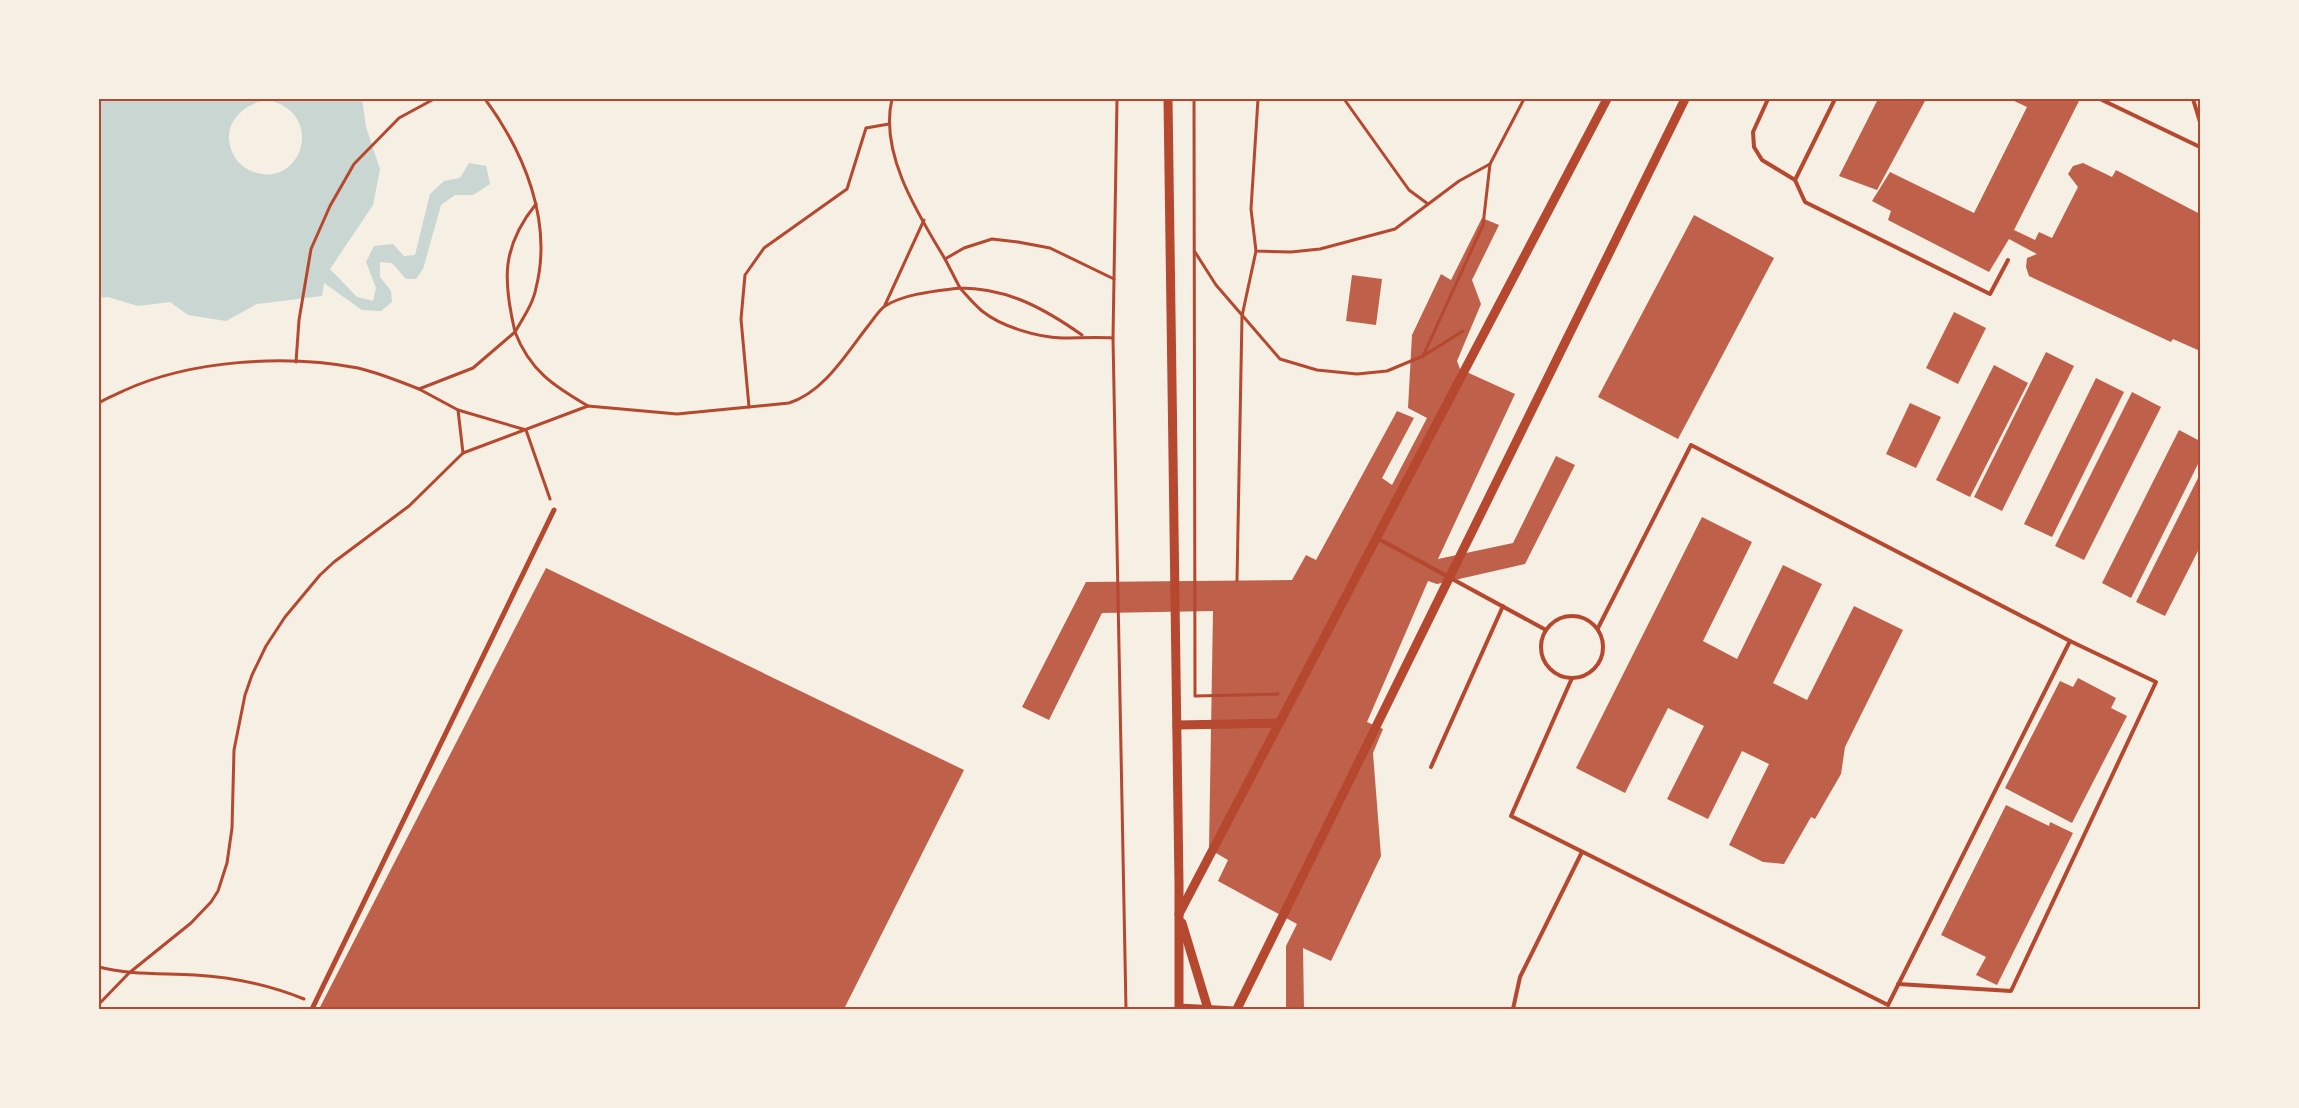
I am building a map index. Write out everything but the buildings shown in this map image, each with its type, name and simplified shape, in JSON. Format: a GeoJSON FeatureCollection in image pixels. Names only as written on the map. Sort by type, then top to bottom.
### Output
{"type":"FeatureCollection","features":[{"type":"Feature","properties":{"kind":"street"},"geometry":{"type":"LineString","coordinates":[[1168,99],[1179,1008],[1236,1009],[1685,99]]}},
{"type":"Feature","properties":{"kind":"street"},"geometry":{"type":"LineString","coordinates":[[1208,1008],[1179,914],[1607,99]]}},
{"type":"Feature","properties":{"kind":"street"},"geometry":{"type":"LineString","coordinates":[[312,1009],[554,510]]}},
{"type":"Feature","properties":{"kind":"street"},"geometry":{"type":"LineString","coordinates":[[1177,725],[1279,723]]}},
{"type":"Feature","properties":{"kind":"lane"},"geometry":{"type":"LineString","coordinates":[[1768,99],[1753,132],[1754,147],[1762,160],[1795,180],[1805,202],[1990,294],[2008,260]]}},
{"type":"Feature","properties":{"kind":"lane"},"geometry":{"type":"LineString","coordinates":[[1795,180],[1835,99]]}},
{"type":"Feature","properties":{"kind":"lane"},"geometry":{"type":"LineString","coordinates":[[2100,99],[2200,147]]}},
{"type":"Feature","properties":{"kind":"lane"},"geometry":{"type":"LineString","coordinates":[[2194,99],[2200,122]]}},
{"type":"Feature","properties":{"kind":"lane"},"geometry":{"type":"LineString","coordinates":[[1598,628],[1691,445],[2070,641],[2156,682],[2011,991],[1898,984]]}},
{"type":"Feature","properties":{"kind":"lane"},"geometry":{"type":"LineString","coordinates":[[1376,538],[1546,630]]}},
{"type":"Feature","properties":{"kind":"lane"},"geometry":{"type":"LineString","coordinates":[[1431,767],[1503,606]]}},
{"type":"Feature","properties":{"kind":"lane"},"geometry":{"type":"LineString","coordinates":[[1572,616],[1582,617],[1598,628],[1603,647],[1602,657],[1590,672],[1572,678],[1554,672],[1543,657],[1542,638],[1546,630],[1562,617],[1572,616]]}},
{"type":"Feature","properties":{"kind":"lane"},"geometry":{"type":"LineString","coordinates":[[1572,678],[1511,816],[1888,1005],[2070,641]]}},
{"type":"Feature","properties":{"kind":"lane"},"geometry":{"type":"LineString","coordinates":[[1513,1009],[1520,977],[1582,852]]}},
{"type":"Feature","properties":{"kind":"path"},"geometry":{"type":"LineString","coordinates":[[296,362],[299,320],[311,250],[330,206],[354,164],[399,118],[434,99]]}},
{"type":"Feature","properties":{"kind":"path"},"geometry":{"type":"LineString","coordinates":[[419,389],[473,368],[515,332],[536,288],[541,244],[536,204],[517,148],[503,123],[485,99]]}},
{"type":"Feature","properties":{"kind":"path"},"geometry":{"type":"LineString","coordinates":[[892,99],[889,124],[890,145],[896,164],[960,288],[991,290],[1032,304],[1044,309],[1084,336]]}},
{"type":"Feature","properties":{"kind":"path"},"geometry":{"type":"LineString","coordinates":[[1117,99],[1113,338],[1117,648],[1126,1009]]}},
{"type":"Feature","properties":{"kind":"path"},"geometry":{"type":"LineString","coordinates":[[1194,99],[1195,696],[1278,694]]}},
{"type":"Feature","properties":{"kind":"path"},"geometry":{"type":"LineString","coordinates":[[1237,581],[1242,316],[1256,251],[1251,209],[1258,99]]}},
{"type":"Feature","properties":{"kind":"path"},"geometry":{"type":"LineString","coordinates":[[1344,99],[1409,190],[1428,204]]}},
{"type":"Feature","properties":{"kind":"path"},"geometry":{"type":"LineString","coordinates":[[1423,356],[1483,225],[1490,164],[1523,99]]}},
{"type":"Feature","properties":{"kind":"path"},"geometry":{"type":"LineString","coordinates":[[749,407],[741,319],[745,275],[764,248],[847,189],[866,128],[889,124]]}},
{"type":"Feature","properties":{"kind":"path"},"geometry":{"type":"LineString","coordinates":[[1256,251],[1291,252],[1344,244],[1395,229],[1460,181],[1490,164]]}},
{"type":"Feature","properties":{"kind":"path"},"geometry":{"type":"LineString","coordinates":[[536,204],[522,221],[509,252],[507,286],[515,332],[522,350],[541,374],[556,387],[588,406]]}},
{"type":"Feature","properties":{"kind":"path"},"geometry":{"type":"LineString","coordinates":[[884,306],[924,219]]}},
{"type":"Feature","properties":{"kind":"path"},"geometry":{"type":"LineString","coordinates":[[945,259],[964,248],[992,239],[1018,242],[1050,248],[1114,279]]}},
{"type":"Feature","properties":{"kind":"path"},"geometry":{"type":"LineString","coordinates":[[1194,251],[1216,285],[1280,359],[1316,370],[1357,374],[1387,370],[1423,356],[1463,331]]}},
{"type":"Feature","properties":{"kind":"path"},"geometry":{"type":"LineString","coordinates":[[99,403],[133,386],[167,375],[250,362],[296,362],[358,368],[419,389],[458,410],[526,430],[554,510]]}},
{"type":"Feature","properties":{"kind":"path"},"geometry":{"type":"LineString","coordinates":[[458,410],[463,453]]}},
{"type":"Feature","properties":{"kind":"path"},"geometry":{"type":"LineString","coordinates":[[99,967],[129,973],[233,978],[270,987],[316,1004]]}},
{"type":"Feature","properties":{"kind":"shaded area"},"geometry":{"type":"Polygon","coordinates":[[[99,99],[362,99],[366,127],[380,169],[373,205],[330,269],[357,297],[373,301],[376,288],[366,262],[374,246],[393,244],[404,256],[415,255],[430,194],[444,181],[460,178],[469,163],[486,166],[490,184],[473,195],[455,195],[441,205],[423,269],[416,279],[406,279],[392,263],[380,262],[380,277],[391,291],[392,302],[381,311],[362,310],[324,283],[322,296],[257,304],[226,321],[188,315],[170,302],[138,306],[108,297],[99,298],[99,99]],[[267,100],[247,107],[233,121],[229,139],[231,149],[236,159],[244,167],[254,172],[271,174],[285,169],[295,160],[301,146],[302,132],[297,118],[285,107],[267,100]]]}}]}
